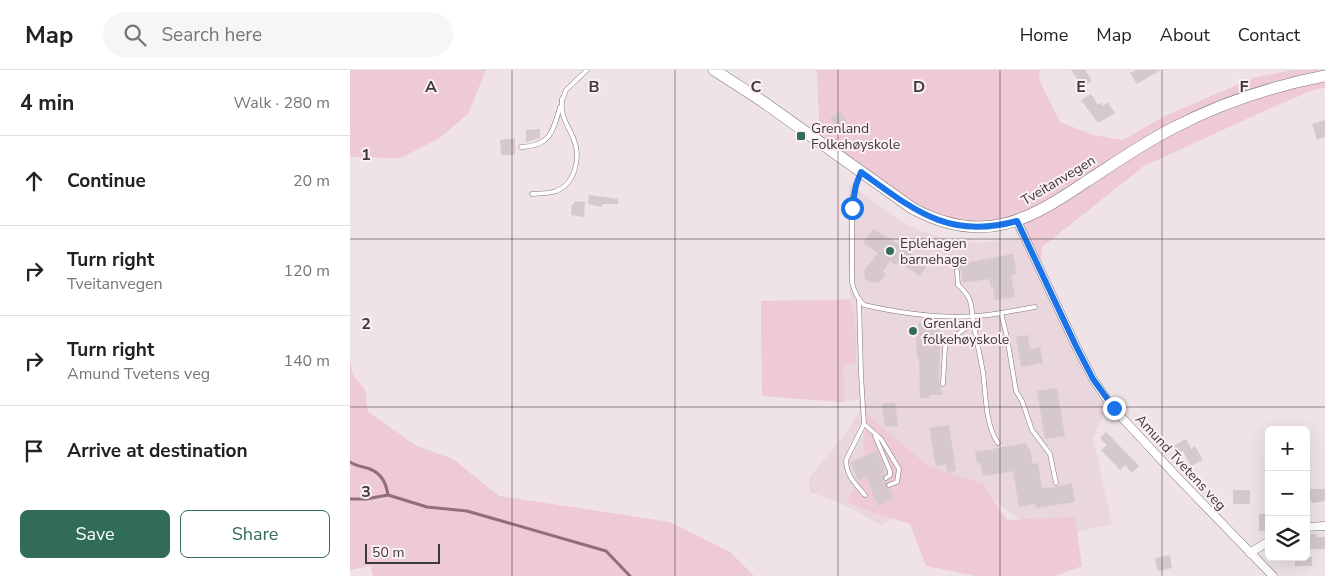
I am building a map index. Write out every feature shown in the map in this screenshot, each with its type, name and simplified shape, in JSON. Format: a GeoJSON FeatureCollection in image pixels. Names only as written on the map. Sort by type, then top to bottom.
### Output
{"type":"FeatureCollection","features":[{"type":"Feature","properties":{"kind":"main road","name":"Tveitanvegen"},"geometry":{"type":"LineString","coordinates":[[714,70],[762,101],[912,208],[929,218],[977,228],[993,227],[1017,221],[1043,210],[1151,140],[1190,120],[1254,94],[1325,76]]}},
{"type":"Feature","properties":{"kind":"street","name":"Amund Tvetens veg"},"geometry":{"type":"LineString","coordinates":[[1017,221],[1076,346],[1098,386],[1114,408],[1250,553],[1274,576]]}},
{"type":"Feature","properties":{"kind":"street"},"geometry":{"type":"LineString","coordinates":[[1310,527],[1325,526]]}},
{"type":"Feature","properties":{"kind":"street"},"geometry":{"type":"LineString","coordinates":[[1250,553],[1265,544]]}},
{"type":"Feature","properties":{"kind":"lane"},"geometry":{"type":"LineString","coordinates":[[522,148],[540,145],[545,141],[552,130],[566,90],[587,70]]}},
{"type":"Feature","properties":{"kind":"lane"},"geometry":{"type":"LineString","coordinates":[[532,194],[556,191],[565,186],[571,180],[575,168],[576,150],[561,110],[562,100]]}},
{"type":"Feature","properties":{"kind":"lane"},"geometry":{"type":"LineString","coordinates":[[861,172],[856,185],[852,208],[852,282],[854,291],[864,305],[938,315],[973,316],[1035,307]]}},
{"type":"Feature","properties":{"kind":"lane"},"geometry":{"type":"LineString","coordinates":[[957,271],[958,285],[970,298],[991,432],[998,443]]}},
{"type":"Feature","properties":{"kind":"lane"},"geometry":{"type":"LineString","coordinates":[[859,300],[860,374],[864,424],[846,460],[846,465],[853,482],[865,495]]}},
{"type":"Feature","properties":{"kind":"lane"},"geometry":{"type":"LineString","coordinates":[[1001,313],[1016,391],[1022,401],[1032,430],[1050,454],[1056,483]]}},
{"type":"Feature","properties":{"kind":"lane"},"geometry":{"type":"LineString","coordinates":[[943,384],[945,347],[948,341],[973,323]]}},
{"type":"Feature","properties":{"kind":"lane"},"geometry":{"type":"LineString","coordinates":[[864,424],[887,447],[899,469],[897,482],[890,485]]}},
{"type":"Feature","properties":{"kind":"lane"},"geometry":{"type":"LineString","coordinates":[[874,434],[890,471],[890,475],[886,478]]}},
{"type":"Feature","properties":{"kind":"shaded area"},"geometry":{"type":"Polygon","coordinates":[[[350,70],[486,70],[468,114],[438,139],[401,158],[350,157],[350,70]]]}},
{"type":"Feature","properties":{"kind":"shaded area"},"geometry":{"type":"Polygon","coordinates":[[[816,70],[1040,70],[1039,79],[1060,122],[1093,135],[1123,140],[1165,116],[1253,78],[1293,70],[1325,70],[1325,88],[1313,90],[1144,166],[1042,247],[1040,268],[1020,219],[977,226],[921,212],[820,140],[816,70]]]}},
{"type":"Feature","properties":{"kind":"shaded area","name":"Grenland folkehøyskole"},"geometry":{"type":"Polygon","coordinates":[[[849,184],[905,224],[923,232],[946,239],[978,243],[1018,238],[1023,244],[1087,378],[1106,409],[1093,438],[1112,524],[1046,538],[1005,509],[977,485],[937,493],[881,525],[843,504],[810,492],[809,478],[845,434],[860,409],[859,399],[842,402],[762,396],[761,301],[850,299],[848,255],[849,184]]]}},
{"type":"Feature","properties":{"kind":"shaded area"},"geometry":{"type":"Polygon","coordinates":[[[850,300],[855,317],[856,364],[843,365],[844,402],[762,396],[761,301],[850,300]]]}},
{"type":"Feature","properties":{"kind":"shaded area"},"geometry":{"type":"Polygon","coordinates":[[[350,361],[353,375],[365,390],[368,412],[417,446],[453,459],[499,496],[670,522],[730,552],[754,576],[373,576],[371,566],[350,570],[350,361]]]}},
{"type":"Feature","properties":{"kind":"shaded area"},"geometry":{"type":"Polygon","coordinates":[[[865,412],[928,466],[983,484],[1007,520],[1075,517],[1082,566],[1055,576],[976,576],[926,566],[910,524],[847,502],[863,473],[865,412]]]}},
{"type":"Feature","properties":{"kind":"building"},"geometry":{"type":"Polygon","coordinates":[[[1071,70],[1085,70],[1092,81],[1083,87],[1071,70]]]}},
{"type":"Feature","properties":{"kind":"building"},"geometry":{"type":"Polygon","coordinates":[[[1136,70],[1161,70],[1137,84],[1130,73],[1136,70]]]}},
{"type":"Feature","properties":{"kind":"building"},"geometry":{"type":"Polygon","coordinates":[[[1091,94],[1098,105],[1101,103],[1103,106],[1108,102],[1115,113],[1098,123],[1081,100],[1091,94]]]}},
{"type":"Feature","properties":{"kind":"building"},"geometry":{"type":"Polygon","coordinates":[[[841,112],[848,124],[837,130],[830,118],[841,112]]]}},
{"type":"Feature","properties":{"kind":"building"},"geometry":{"type":"Polygon","coordinates":[[[1325,120],[1325,137],[1317,140],[1312,124],[1325,120]]]}},
{"type":"Feature","properties":{"kind":"building"},"geometry":{"type":"Polygon","coordinates":[[[540,129],[540,138],[526,142],[526,130],[540,129]]]}},
{"type":"Feature","properties":{"kind":"building"},"geometry":{"type":"Polygon","coordinates":[[[515,139],[515,155],[501,155],[500,140],[515,139]]]}},
{"type":"Feature","properties":{"kind":"building"},"geometry":{"type":"Polygon","coordinates":[[[589,195],[618,199],[618,204],[602,204],[602,207],[588,204],[589,195]]]}},
{"type":"Feature","properties":{"kind":"building"},"geometry":{"type":"Polygon","coordinates":[[[574,201],[585,202],[584,217],[571,215],[574,201]]]}},
{"type":"Feature","properties":{"kind":"building"},"geometry":{"type":"Polygon","coordinates":[[[873,229],[907,249],[927,265],[920,276],[898,262],[896,265],[890,261],[883,271],[885,275],[880,282],[872,283],[865,279],[864,271],[878,253],[863,243],[873,229]]]}},
{"type":"Feature","properties":{"kind":"building"},"geometry":{"type":"Polygon","coordinates":[[[1013,254],[1017,274],[1011,275],[1015,297],[995,300],[993,286],[991,287],[989,279],[963,283],[961,270],[957,267],[959,264],[1013,254]]]}},
{"type":"Feature","properties":{"kind":"building"},"geometry":{"type":"Polygon","coordinates":[[[918,323],[927,323],[927,326],[940,326],[939,384],[942,395],[929,395],[929,398],[920,398],[916,332],[918,332],[918,323]]]}},
{"type":"Feature","properties":{"kind":"building"},"geometry":{"type":"Polygon","coordinates":[[[1028,335],[1030,349],[1040,347],[1043,363],[1021,367],[1016,337],[1028,335]]]}},
{"type":"Feature","properties":{"kind":"building"},"geometry":{"type":"Polygon","coordinates":[[[1057,388],[1065,436],[1045,439],[1037,391],[1057,388]]]}},
{"type":"Feature","properties":{"kind":"building"},"geometry":{"type":"Polygon","coordinates":[[[895,402],[898,426],[885,427],[882,404],[895,402]]]}},
{"type":"Feature","properties":{"kind":"building"},"geometry":{"type":"Polygon","coordinates":[[[949,425],[956,471],[947,472],[946,464],[936,466],[929,428],[949,425]]]}},
{"type":"Feature","properties":{"kind":"building"},"geometry":{"type":"Polygon","coordinates":[[[1106,432],[1139,466],[1132,473],[1125,465],[1120,470],[1101,450],[1107,445],[1100,438],[1106,432]]]}},
{"type":"Feature","properties":{"kind":"building"},"geometry":{"type":"Polygon","coordinates":[[[1186,439],[1191,449],[1195,446],[1203,460],[1191,466],[1183,451],[1177,454],[1173,446],[1186,439]]]}},
{"type":"Feature","properties":{"kind":"building"},"geometry":{"type":"Polygon","coordinates":[[[1027,443],[1033,464],[1038,463],[1042,488],[1072,483],[1075,502],[1036,508],[1035,504],[1019,507],[1013,471],[983,476],[980,463],[977,463],[975,452],[1027,443]]]}},
{"type":"Feature","properties":{"kind":"building"},"geometry":{"type":"Polygon","coordinates":[[[877,451],[885,469],[882,479],[887,482],[886,487],[890,489],[894,499],[878,506],[866,477],[858,481],[850,462],[877,451]]]}},
{"type":"Feature","properties":{"kind":"building"},"geometry":{"type":"Polygon","coordinates":[[[1310,489],[1325,489],[1325,501],[1313,503],[1310,500],[1310,489]]]}},
{"type":"Feature","properties":{"kind":"building"},"geometry":{"type":"Polygon","coordinates":[[[1233,490],[1250,490],[1250,504],[1233,504],[1233,490]]]}},
{"type":"Feature","properties":{"kind":"building"},"geometry":{"type":"Polygon","coordinates":[[[1265,513],[1265,530],[1259,531],[1259,514],[1265,513]]]}},
{"type":"Feature","properties":{"kind":"building"},"geometry":{"type":"Polygon","coordinates":[[[1310,534],[1325,537],[1325,549],[1310,549],[1310,534]]]}},
{"type":"Feature","properties":{"kind":"building"},"geometry":{"type":"Polygon","coordinates":[[[1170,555],[1172,568],[1157,571],[1155,558],[1170,555]]]}},
{"type":"Feature","properties":{"kind":"building"},"geometry":{"type":"Polygon","coordinates":[[[1310,557],[1312,557],[1312,566],[1295,566],[1295,561],[1310,561],[1310,557]]]}},
{"type":"Feature","properties":{"kind":"waterway"},"geometry":{"type":"LineString","coordinates":[[350,462],[378,473],[385,483],[388,495]]}},
{"type":"Feature","properties":{"kind":"waterway"},"geometry":{"type":"LineString","coordinates":[[350,499],[366,499],[388,495],[427,507],[467,511],[606,551],[630,576]]}},
{"type":"Feature","properties":{"kind":"place","name":"Grenland Folkehøyskole"},"geometry":{"type":"Point","coordinates":[801,136]}},
{"type":"Feature","properties":{"kind":"place","name":"Eplehagen barnehage"},"geometry":{"type":"Point","coordinates":[890,251]}},
{"type":"Feature","properties":{"kind":"place","name":"Grenland folkehøyskole"},"geometry":{"type":"Point","coordinates":[913,331]}},
{"type":"Feature","properties":{"kind":"route"},"geometry":{"type":"LineString","coordinates":[[852,208],[853,196],[861,172],[929,218],[977,228],[993,227],[1017,221],[1093,379],[1114,408]]}}]}
